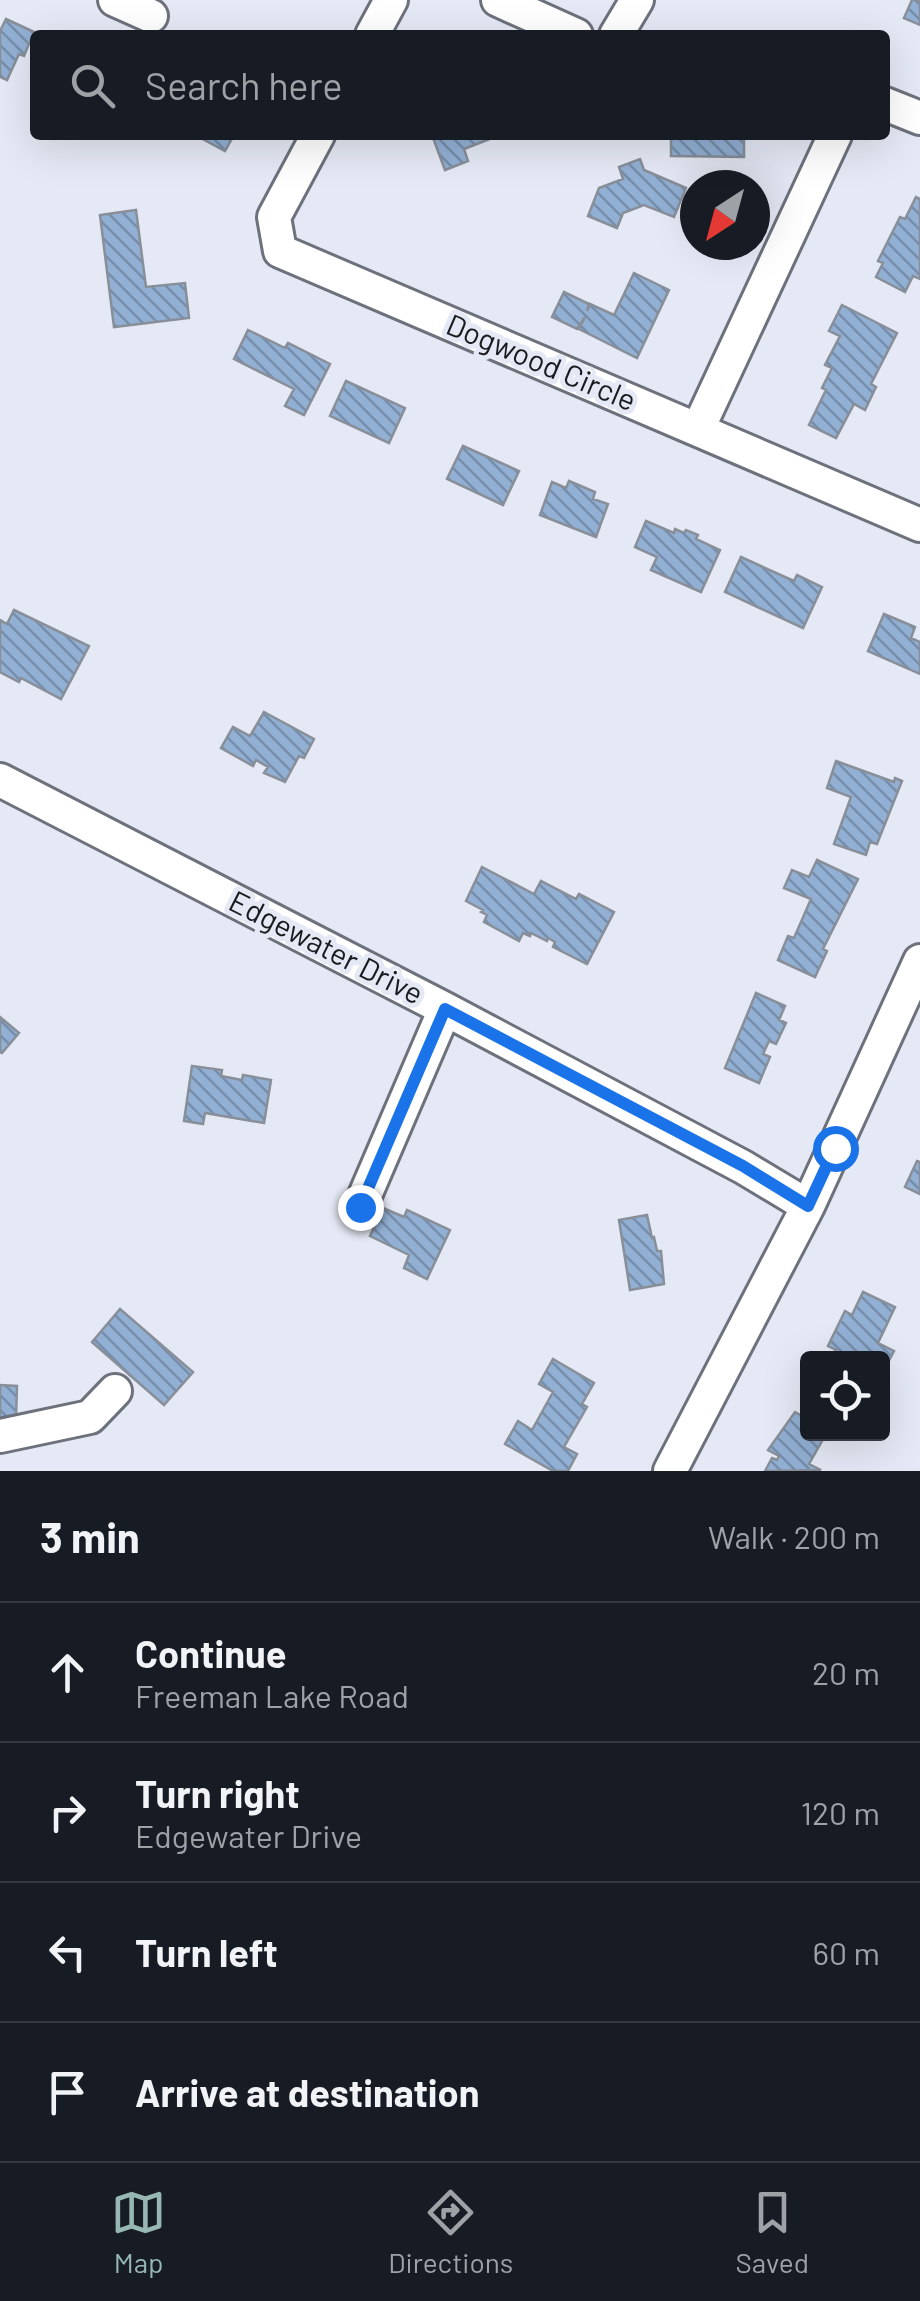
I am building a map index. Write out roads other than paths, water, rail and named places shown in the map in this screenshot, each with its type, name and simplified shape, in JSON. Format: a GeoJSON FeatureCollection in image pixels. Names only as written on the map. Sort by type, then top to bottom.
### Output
{"type":"FeatureCollection","features":[{"type":"Feature","properties":{"kind":"street"},"geometry":{"type":"LineString","coordinates":[[115,0],[151,16]]}},
{"type":"Feature","properties":{"kind":"street"},"geometry":{"type":"LineString","coordinates":[[375,30],[390,0]]}},
{"type":"Feature","properties":{"kind":"street"},"geometry":{"type":"LineString","coordinates":[[498,0],[565,30]]}},
{"type":"Feature","properties":{"kind":"street"},"geometry":{"type":"LineString","coordinates":[[619,30],[638,0]]}},
{"type":"Feature","properties":{"kind":"street"},"geometry":{"type":"LineString","coordinates":[[890,106],[920,118]]}},
{"type":"Feature","properties":{"kind":"street","name":"Dogwood Circle"},"geometry":{"type":"LineString","coordinates":[[315,140],[274,217],[280,252],[920,525]]}},
{"type":"Feature","properties":{"kind":"street"},"geometry":{"type":"LineString","coordinates":[[698,430],[832,140]]}},
{"type":"Feature","properties":{"kind":"street","name":"Edgewater Drive"},"geometry":{"type":"LineString","coordinates":[[0,780],[743,1166],[808,1206]]}},
{"type":"Feature","properties":{"kind":"street"},"geometry":{"type":"LineString","coordinates":[[670,1471],[808,1206],[920,961]]}},
{"type":"Feature","properties":{"kind":"street"},"geometry":{"type":"LineString","coordinates":[[360,1207],[445,1009]]}},
{"type":"Feature","properties":{"kind":"street"},"geometry":{"type":"LineString","coordinates":[[0,1436],[90,1417],[115,1391]]}}]}
